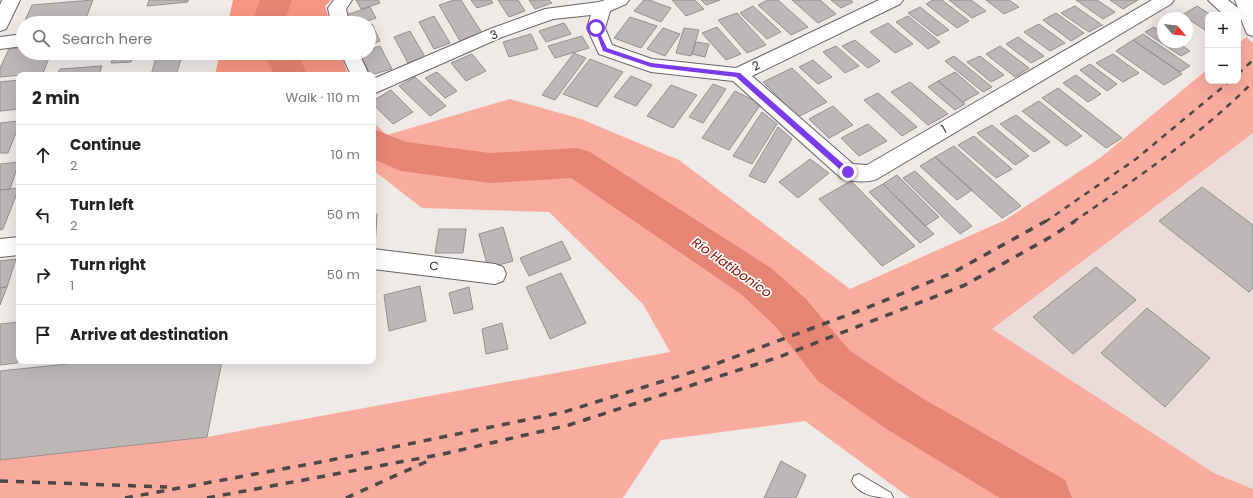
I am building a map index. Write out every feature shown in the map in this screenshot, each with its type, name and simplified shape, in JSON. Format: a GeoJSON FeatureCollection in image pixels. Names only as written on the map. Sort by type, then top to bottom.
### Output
{"type":"FeatureCollection","features":[{"type":"Feature","properties":{"kind":"street"},"geometry":{"type":"LineString","coordinates":[[0,25],[11,0]]}},
{"type":"Feature","properties":{"kind":"street"},"geometry":{"type":"LineString","coordinates":[[339,16],[337,8],[343,0]]}},
{"type":"Feature","properties":{"kind":"street","name":"3"},"geometry":{"type":"LineString","coordinates":[[376,86],[496,34],[551,13],[602,8],[620,0]]}},
{"type":"Feature","properties":{"kind":"street","name":"2"},"geometry":{"type":"LineString","coordinates":[[602,8],[596,28],[605,49],[651,65],[738,75],[894,0]]}},
{"type":"Feature","properties":{"kind":"street","name":"1"},"geometry":{"type":"LineString","coordinates":[[738,75],[848,172],[870,173],[1165,0]]}},
{"type":"Feature","properties":{"kind":"street"},"geometry":{"type":"LineString","coordinates":[[1217,0],[1231,12]]}},
{"type":"Feature","properties":{"kind":"street"},"geometry":{"type":"LineString","coordinates":[[1244,0],[1253,30]]}},
{"type":"Feature","properties":{"kind":"street"},"geometry":{"type":"LineString","coordinates":[[1241,20],[1253,30]]}},
{"type":"Feature","properties":{"kind":"street"},"geometry":{"type":"LineString","coordinates":[[0,43],[16,41]]}},
{"type":"Feature","properties":{"kind":"street"},"geometry":{"type":"LineString","coordinates":[[353,60],[359,72]]}},
{"type":"Feature","properties":{"kind":"street"},"geometry":{"type":"LineString","coordinates":[[0,248],[16,246]]}},
{"type":"Feature","properties":{"kind":"street","name":"C"},"geometry":{"type":"LineString","coordinates":[[376,259],[495,274]]}},
{"type":"Feature","properties":{"kind":"lane"},"geometry":{"type":"LineString","coordinates":[[859,480],[886,498]]}},
{"type":"Feature","properties":{"kind":"shaded area"},"geometry":{"type":"Polygon","coordinates":[[[233,0],[331,0],[325,6],[328,16],[230,16],[233,0]]]}},
{"type":"Feature","properties":{"kind":"shaded area"},"geometry":{"type":"Polygon","coordinates":[[[1246,37],[1253,43],[1253,133],[992,329],[1214,473],[1253,489],[1253,498],[910,498],[805,421],[661,440],[623,498],[0,498],[0,460],[207,437],[670,352],[643,304],[549,212],[422,208],[376,172],[376,125],[387,135],[510,99],[581,119],[679,160],[850,289],[1005,220],[1100,158],[1205,71],[1205,84],[1241,84],[1241,41],[1246,37]]]}},
{"type":"Feature","properties":{"kind":"shaded area"},"geometry":{"type":"Polygon","coordinates":[[[218,60],[343,60],[347,72],[216,72],[218,60]]]}},
{"type":"Feature","properties":{"kind":"shaded area"},"geometry":{"type":"Polygon","coordinates":[[[1253,133],[1253,489],[1214,473],[991,329],[1253,133]]]}},
{"type":"Feature","properties":{"kind":"building"},"geometry":{"type":"Polygon","coordinates":[[[93,0],[87,16],[27,16],[32,5],[93,0]]]}},
{"type":"Feature","properties":{"kind":"building"},"geometry":{"type":"Polygon","coordinates":[[[149,0],[188,0],[188,2],[147,6],[149,0]]]}},
{"type":"Feature","properties":{"kind":"building"},"geometry":{"type":"Polygon","coordinates":[[[356,0],[378,0],[380,3],[361,9],[356,0]]]}},
{"type":"Feature","properties":{"kind":"building"},"geometry":{"type":"Polygon","coordinates":[[[454,0],[461,0],[482,33],[460,41],[439,5],[454,0]]]}},
{"type":"Feature","properties":{"kind":"building"},"geometry":{"type":"Polygon","coordinates":[[[471,0],[491,0],[493,3],[477,8],[471,0]]]}},
{"type":"Feature","properties":{"kind":"building"},"geometry":{"type":"Polygon","coordinates":[[[498,0],[518,0],[525,11],[509,17],[498,0]]]}},
{"type":"Feature","properties":{"kind":"building"},"geometry":{"type":"Polygon","coordinates":[[[529,0],[549,0],[552,3],[535,9],[529,0]]]}},
{"type":"Feature","properties":{"kind":"building"},"geometry":{"type":"Polygon","coordinates":[[[644,0],[649,0],[671,8],[661,22],[634,11],[644,0]]]}},
{"type":"Feature","properties":{"kind":"building"},"geometry":{"type":"Polygon","coordinates":[[[672,0],[695,0],[704,9],[686,16],[672,0]]]}},
{"type":"Feature","properties":{"kind":"building"},"geometry":{"type":"Polygon","coordinates":[[[701,0],[720,0],[706,5],[701,0]]]}},
{"type":"Feature","properties":{"kind":"building"},"geometry":{"type":"Polygon","coordinates":[[[768,0],[778,0],[808,27],[791,35],[758,5],[768,0]]]}},
{"type":"Feature","properties":{"kind":"building"},"geometry":{"type":"Polygon","coordinates":[[[792,0],[820,0],[836,14],[818,23],[792,0]]]}},
{"type":"Feature","properties":{"kind":"building"},"geometry":{"type":"Polygon","coordinates":[[[831,0],[850,0],[853,2],[841,8],[831,0]]]}},
{"type":"Feature","properties":{"kind":"building"},"geometry":{"type":"Polygon","coordinates":[[[933,0],[942,0],[969,21],[957,28],[926,4],[933,0]]]}},
{"type":"Feature","properties":{"kind":"building"},"geometry":{"type":"Polygon","coordinates":[[[949,0],[971,0],[986,11],[972,18],[949,0]]]}},
{"type":"Feature","properties":{"kind":"building"},"geometry":{"type":"Polygon","coordinates":[[[986,0],[1009,0],[1019,7],[1004,14],[986,0]]]}},
{"type":"Feature","properties":{"kind":"building"},"geometry":{"type":"Polygon","coordinates":[[[1076,0],[1097,0],[1115,12],[1103,19],[1076,0]]]}},
{"type":"Feature","properties":{"kind":"building"},"geometry":{"type":"Polygon","coordinates":[[[1110,0],[1138,0],[1123,9],[1110,0]]]}},
{"type":"Feature","properties":{"kind":"building"},"geometry":{"type":"Polygon","coordinates":[[[753,6],[781,32],[767,39],[740,13],[753,6]]]}},
{"type":"Feature","properties":{"kind":"building"},"geometry":{"type":"Polygon","coordinates":[[[1075,6],[1102,25],[1089,32],[1061,13],[1075,6]]]}},
{"type":"Feature","properties":{"kind":"building"},"geometry":{"type":"Polygon","coordinates":[[[1197,6],[1206,12],[1205,12],[1205,30],[1193,22],[1193,12],[1187,12],[1197,6]]]}},
{"type":"Feature","properties":{"kind":"building"},"geometry":{"type":"Polygon","coordinates":[[[370,7],[375,16],[347,16],[370,7]]]}},
{"type":"Feature","properties":{"kind":"building"},"geometry":{"type":"Polygon","coordinates":[[[920,7],[949,30],[937,36],[908,13],[920,7]]]}},
{"type":"Feature","properties":{"kind":"building"},"geometry":{"type":"Polygon","coordinates":[[[737,13],[766,45],[747,53],[718,20],[737,13]]]}},
{"type":"Feature","properties":{"kind":"building"},"geometry":{"type":"Polygon","coordinates":[[[1056,13],[1084,33],[1071,41],[1043,20],[1056,13]]]}},
{"type":"Feature","properties":{"kind":"building"},"geometry":{"type":"Polygon","coordinates":[[[434,16],[450,43],[434,49],[419,22],[434,16]]]}},
{"type":"Feature","properties":{"kind":"building"},"geometry":{"type":"Polygon","coordinates":[[[908,16],[940,42],[928,49],[896,22],[908,16]]]}},
{"type":"Feature","properties":{"kind":"building"},"geometry":{"type":"Polygon","coordinates":[[[630,17],[657,26],[641,48],[614,38],[630,17]]]}},
{"type":"Feature","properties":{"kind":"building"},"geometry":{"type":"Polygon","coordinates":[[[564,23],[571,34],[546,42],[539,31],[564,23]]]}},
{"type":"Feature","properties":{"kind":"building"},"geometry":{"type":"Polygon","coordinates":[[[888,23],[913,44],[895,53],[870,32],[888,23]]]}},
{"type":"Feature","properties":{"kind":"building"},"geometry":{"type":"Polygon","coordinates":[[[1039,24],[1065,43],[1050,51],[1024,32],[1039,24]]]}},
{"type":"Feature","properties":{"kind":"building"},"geometry":{"type":"Polygon","coordinates":[[[717,27],[741,54],[726,60],[702,33],[717,27]]]}},
{"type":"Feature","properties":{"kind":"building"},"geometry":{"type":"Polygon","coordinates":[[[1154,27],[1157,29],[1157,40],[1145,32],[1154,27]]]}},
{"type":"Feature","properties":{"kind":"building"},"geometry":{"type":"Polygon","coordinates":[[[663,28],[680,34],[665,56],[647,49],[663,28]]]}},
{"type":"Feature","properties":{"kind":"building"},"geometry":{"type":"Polygon","coordinates":[[[684,28],[699,30],[691,56],[676,53],[684,28]]]}},
{"type":"Feature","properties":{"kind":"building"},"geometry":{"type":"Polygon","coordinates":[[[410,31],[425,57],[408,63],[394,37],[410,31]]]}},
{"type":"Feature","properties":{"kind":"building"},"geometry":{"type":"Polygon","coordinates":[[[376,32],[380,41],[376,42],[376,32]]]}},
{"type":"Feature","properties":{"kind":"building"},"geometry":{"type":"Polygon","coordinates":[[[531,34],[538,49],[509,57],[503,42],[531,34]]]}},
{"type":"Feature","properties":{"kind":"building"},"geometry":{"type":"Polygon","coordinates":[[[1143,34],[1157,44],[1157,48],[1164,48],[1190,66],[1180,72],[1133,40],[1143,34]]]}},
{"type":"Feature","properties":{"kind":"building"},"geometry":{"type":"Polygon","coordinates":[[[582,36],[589,48],[555,58],[548,46],[582,36]]]}},
{"type":"Feature","properties":{"kind":"building"},"geometry":{"type":"Polygon","coordinates":[[[1018,37],[1044,56],[1031,63],[1006,44],[1018,37]]]}},
{"type":"Feature","properties":{"kind":"building"},"geometry":{"type":"Polygon","coordinates":[[[855,40],[880,61],[868,68],[842,46],[855,40]]]}},
{"type":"Feature","properties":{"kind":"building"},"geometry":{"type":"Polygon","coordinates":[[[1133,40],[1182,74],[1164,85],[1116,51],[1133,40]]]}},
{"type":"Feature","properties":{"kind":"building"},"geometry":{"type":"Polygon","coordinates":[[[696,42],[709,44],[705,57],[692,54],[696,42]]]}},
{"type":"Feature","properties":{"kind":"building"},"geometry":{"type":"Polygon","coordinates":[[[380,46],[392,69],[376,73],[376,72],[368,72],[362,60],[376,60],[376,47],[380,46]]]}},
{"type":"Feature","properties":{"kind":"building"},"geometry":{"type":"Polygon","coordinates":[[[836,46],[859,66],[845,73],[823,52],[836,46]]]}},
{"type":"Feature","properties":{"kind":"building"},"geometry":{"type":"Polygon","coordinates":[[[1000,46],[1029,68],[1015,77],[986,54],[1000,46]]]}},
{"type":"Feature","properties":{"kind":"building"},"geometry":{"type":"Polygon","coordinates":[[[16,48],[16,60],[48,60],[43,72],[16,72],[16,76],[0,77],[0,68],[9,49],[16,48]]]}},
{"type":"Feature","properties":{"kind":"building"},"geometry":{"type":"Polygon","coordinates":[[[1169,48],[1186,48],[1190,51],[1181,56],[1169,48]]]}},
{"type":"Feature","properties":{"kind":"building"},"geometry":{"type":"Polygon","coordinates":[[[574,53],[586,58],[555,100],[542,95],[574,53]]]}},
{"type":"Feature","properties":{"kind":"building"},"geometry":{"type":"Polygon","coordinates":[[[472,54],[486,71],[466,81],[451,63],[472,54]]]}},
{"type":"Feature","properties":{"kind":"building"},"geometry":{"type":"Polygon","coordinates":[[[1113,54],[1139,73],[1123,82],[1096,63],[1113,54]]]}},
{"type":"Feature","properties":{"kind":"building"},"geometry":{"type":"Polygon","coordinates":[[[954,56],[992,87],[983,92],[945,61],[954,56]]]}},
{"type":"Feature","properties":{"kind":"building"},"geometry":{"type":"Polygon","coordinates":[[[980,56],[1004,75],[991,82],[967,62],[980,56]]]}},
{"type":"Feature","properties":{"kind":"building"},"geometry":{"type":"Polygon","coordinates":[[[590,59],[623,72],[597,107],[563,94],[590,59]]]}},
{"type":"Feature","properties":{"kind":"building"},"geometry":{"type":"Polygon","coordinates":[[[112,60],[132,60],[131,62],[111,63],[112,60]]]}},
{"type":"Feature","properties":{"kind":"building"},"geometry":{"type":"Polygon","coordinates":[[[155,60],[181,60],[177,72],[152,72],[155,60]]]}},
{"type":"Feature","properties":{"kind":"building"},"geometry":{"type":"Polygon","coordinates":[[[813,60],[832,77],[818,84],[799,67],[813,60]]]}},
{"type":"Feature","properties":{"kind":"building"},"geometry":{"type":"Polygon","coordinates":[[[1090,64],[1117,84],[1107,91],[1080,70],[1090,64]]]}},
{"type":"Feature","properties":{"kind":"building"},"geometry":{"type":"Polygon","coordinates":[[[102,66],[100,72],[58,72],[60,69],[102,66]]]}},
{"type":"Feature","properties":{"kind":"building"},"geometry":{"type":"Polygon","coordinates":[[[792,68],[827,102],[798,117],[763,82],[792,68]]]}},
{"type":"Feature","properties":{"kind":"building"},"geometry":{"type":"Polygon","coordinates":[[[437,72],[457,91],[445,98],[425,78],[437,72]]]}},
{"type":"Feature","properties":{"kind":"building"},"geometry":{"type":"Polygon","coordinates":[[[955,72],[979,93],[963,102],[938,81],[955,72]]]}},
{"type":"Feature","properties":{"kind":"building"},"geometry":{"type":"Polygon","coordinates":[[[1076,75],[1101,94],[1088,102],[1063,83],[1076,75]]]}},
{"type":"Feature","properties":{"kind":"building"},"geometry":{"type":"Polygon","coordinates":[[[631,76],[652,85],[636,106],[614,97],[631,76]]]}},
{"type":"Feature","properties":{"kind":"building"},"geometry":{"type":"Polygon","coordinates":[[[415,77],[446,106],[430,116],[399,86],[415,77]]]}},
{"type":"Feature","properties":{"kind":"building"},"geometry":{"type":"Polygon","coordinates":[[[16,80],[16,109],[0,111],[0,82],[16,80]]]}},
{"type":"Feature","properties":{"kind":"building"},"geometry":{"type":"Polygon","coordinates":[[[938,81],[965,104],[955,110],[928,87],[938,81]]]}},
{"type":"Feature","properties":{"kind":"building"},"geometry":{"type":"Polygon","coordinates":[[[910,82],[948,114],[928,125],[891,92],[910,82]]]}},
{"type":"Feature","properties":{"kind":"building"},"geometry":{"type":"Polygon","coordinates":[[[713,84],[726,89],[703,123],[689,117],[713,84]]]}},
{"type":"Feature","properties":{"kind":"building"},"geometry":{"type":"Polygon","coordinates":[[[671,85],[697,95],[673,128],[647,116],[671,85]]]}},
{"type":"Feature","properties":{"kind":"building"},"geometry":{"type":"Polygon","coordinates":[[[1058,88],[1122,138],[1106,148],[1042,98],[1058,88]]]}},
{"type":"Feature","properties":{"kind":"building"},"geometry":{"type":"Polygon","coordinates":[[[391,90],[413,112],[393,124],[376,107],[376,99],[391,90]]]}},
{"type":"Feature","properties":{"kind":"building"},"geometry":{"type":"Polygon","coordinates":[[[735,91],[761,104],[729,150],[702,138],[735,91]]]}},
{"type":"Feature","properties":{"kind":"building"},"geometry":{"type":"Polygon","coordinates":[[[878,93],[917,127],[902,136],[864,100],[878,93]]]}},
{"type":"Feature","properties":{"kind":"building"},"geometry":{"type":"Polygon","coordinates":[[[1039,101],[1082,136],[1066,146],[1022,111],[1039,101]]]}},
{"type":"Feature","properties":{"kind":"building"},"geometry":{"type":"Polygon","coordinates":[[[833,106],[853,125],[829,138],[809,119],[833,106]]]}},
{"type":"Feature","properties":{"kind":"building"},"geometry":{"type":"Polygon","coordinates":[[[762,112],[777,124],[752,164],[733,156],[762,112]]]}},
{"type":"Feature","properties":{"kind":"building"},"geometry":{"type":"Polygon","coordinates":[[[1016,115],[1050,142],[1034,152],[1000,124],[1016,115]]]}},
{"type":"Feature","properties":{"kind":"building"},"geometry":{"type":"Polygon","coordinates":[[[16,121],[16,133],[8,153],[0,153],[0,123],[16,121]]]}},
{"type":"Feature","properties":{"kind":"building"},"geometry":{"type":"Polygon","coordinates":[[[868,124],[887,141],[859,156],[841,138],[868,124]]]}},
{"type":"Feature","properties":{"kind":"building"},"geometry":{"type":"Polygon","coordinates":[[[992,125],[1029,156],[1015,165],[977,133],[992,125]]]}},
{"type":"Feature","properties":{"kind":"building"},"geometry":{"type":"Polygon","coordinates":[[[778,127],[792,139],[765,183],[749,176],[778,127]]]}},
{"type":"Feature","properties":{"kind":"building"},"geometry":{"type":"Polygon","coordinates":[[[974,136],[1012,169],[996,178],[958,145],[974,136]]]}},
{"type":"Feature","properties":{"kind":"building"},"geometry":{"type":"Polygon","coordinates":[[[954,146],[1021,206],[1002,218],[935,157],[954,146]]]}},
{"type":"Feature","properties":{"kind":"building"},"geometry":{"type":"Polygon","coordinates":[[[935,157],[972,190],[957,200],[920,166],[935,157]]]}},
{"type":"Feature","properties":{"kind":"building"},"geometry":{"type":"Polygon","coordinates":[[[810,159],[829,173],[798,198],[779,182],[810,159]]]}},
{"type":"Feature","properties":{"kind":"building"},"geometry":{"type":"Polygon","coordinates":[[[16,162],[16,171],[10,189],[0,190],[0,164],[16,162]]]}},
{"type":"Feature","properties":{"kind":"building"},"geometry":{"type":"Polygon","coordinates":[[[915,171],[972,226],[960,234],[903,178],[915,171]]]}},
{"type":"Feature","properties":{"kind":"building"},"geometry":{"type":"Polygon","coordinates":[[[897,175],[939,217],[925,226],[883,184],[897,175]]]}},
{"type":"Feature","properties":{"kind":"building"},"geometry":{"type":"Polygon","coordinates":[[[851,181],[915,246],[882,266],[819,199],[851,181]]]}},
{"type":"Feature","properties":{"kind":"building"},"geometry":{"type":"Polygon","coordinates":[[[883,184],[934,234],[920,243],[869,192],[883,184]]]}},
{"type":"Feature","properties":{"kind":"building"},"geometry":{"type":"Polygon","coordinates":[[[1202,187],[1253,225],[1253,288],[1249,292],[1159,221],[1202,187]]]}},
{"type":"Feature","properties":{"kind":"building"},"geometry":{"type":"Polygon","coordinates":[[[16,188],[16,196],[3,229],[0,230],[0,190],[16,188]]]}},
{"type":"Feature","properties":{"kind":"building"},"geometry":{"type":"Polygon","coordinates":[[[503,227],[513,261],[488,268],[479,234],[503,227]]]}},
{"type":"Feature","properties":{"kind":"building"},"geometry":{"type":"Polygon","coordinates":[[[439,229],[466,229],[463,253],[435,253],[439,229]]]}},
{"type":"Feature","properties":{"kind":"building"},"geometry":{"type":"Polygon","coordinates":[[[562,241],[571,259],[529,276],[520,258],[562,241]]]}},
{"type":"Feature","properties":{"kind":"building"},"geometry":{"type":"Polygon","coordinates":[[[16,259],[7,287],[0,288],[0,261],[16,259]]]}},
{"type":"Feature","properties":{"kind":"building"},"geometry":{"type":"Polygon","coordinates":[[[1096,267],[1136,300],[1073,354],[1033,317],[1096,267]]]}},
{"type":"Feature","properties":{"kind":"building"},"geometry":{"type":"Polygon","coordinates":[[[561,273],[586,323],[550,339],[526,287],[561,273]]]}},
{"type":"Feature","properties":{"kind":"building"},"geometry":{"type":"Polygon","coordinates":[[[420,286],[426,321],[389,331],[384,295],[420,286]]]}},
{"type":"Feature","properties":{"kind":"building"},"geometry":{"type":"Polygon","coordinates":[[[7,287],[0,305],[0,288],[7,287]]]}},
{"type":"Feature","properties":{"kind":"building"},"geometry":{"type":"Polygon","coordinates":[[[469,287],[473,309],[454,314],[449,293],[469,287]]]}},
{"type":"Feature","properties":{"kind":"building"},"geometry":{"type":"Polygon","coordinates":[[[1147,308],[1210,358],[1165,407],[1101,353],[1147,308]]]}},
{"type":"Feature","properties":{"kind":"building"},"geometry":{"type":"Polygon","coordinates":[[[16,322],[16,363],[0,365],[0,324],[16,322]]]}},
{"type":"Feature","properties":{"kind":"building"},"geometry":{"type":"Polygon","coordinates":[[[502,323],[508,349],[486,354],[482,329],[502,323]]]}},
{"type":"Feature","properties":{"kind":"building"},"geometry":{"type":"Polygon","coordinates":[[[66,364],[221,364],[207,437],[0,460],[0,371],[66,364]]]}},
{"type":"Feature","properties":{"kind":"building"},"geometry":{"type":"Polygon","coordinates":[[[781,461],[806,475],[796,498],[764,498],[781,461]]]}},
{"type":"Feature","properties":{"kind":"waterway","name":"Río Hatibonico"},"geometry":{"type":"LineString","coordinates":[[270,16],[276,0]]}},
{"type":"Feature","properties":{"kind":"waterway","name":"Río Hatibonico"},"geometry":{"type":"LineString","coordinates":[[284,60],[290,72]]}},
{"type":"Feature","properties":{"kind":"waterway","name":"Río Hatibonico"},"geometry":{"type":"LineString","coordinates":[[376,144],[401,156],[490,168],[577,163],[756,281],[790,312],[834,366],[905,414],[1047,498]]}},
{"type":"Feature","properties":{"kind":"railway"},"geometry":{"type":"LineString","coordinates":[[1241,71],[1253,60]]}},
{"type":"Feature","properties":{"kind":"railway"},"geometry":{"type":"LineString","coordinates":[[1073,222],[1189,139],[1253,82]]}},
{"type":"Feature","properties":{"kind":"railway"},"geometry":{"type":"LineString","coordinates":[[1045,222],[1136,159],[1226,84]]}},
{"type":"Feature","properties":{"kind":"railway"},"geometry":{"type":"LineString","coordinates":[[125,498],[326,461],[564,412],[705,368],[869,307],[954,272],[1046,221]]}},
{"type":"Feature","properties":{"kind":"railway"},"geometry":{"type":"LineString","coordinates":[[207,498],[443,454],[569,425],[779,357],[965,285],[1054,235],[1075,221]]}},
{"type":"Feature","properties":{"kind":"railway"},"geometry":{"type":"LineString","coordinates":[[346,498],[430,460]]}},
{"type":"Feature","properties":{"kind":"railway"},"geometry":{"type":"LineString","coordinates":[[0,481],[167,487]]}},
{"type":"Feature","properties":{"kind":"route"},"geometry":{"type":"LineString","coordinates":[[596,28],[605,49],[651,65],[693,68],[738,75],[848,172]]}}]}
